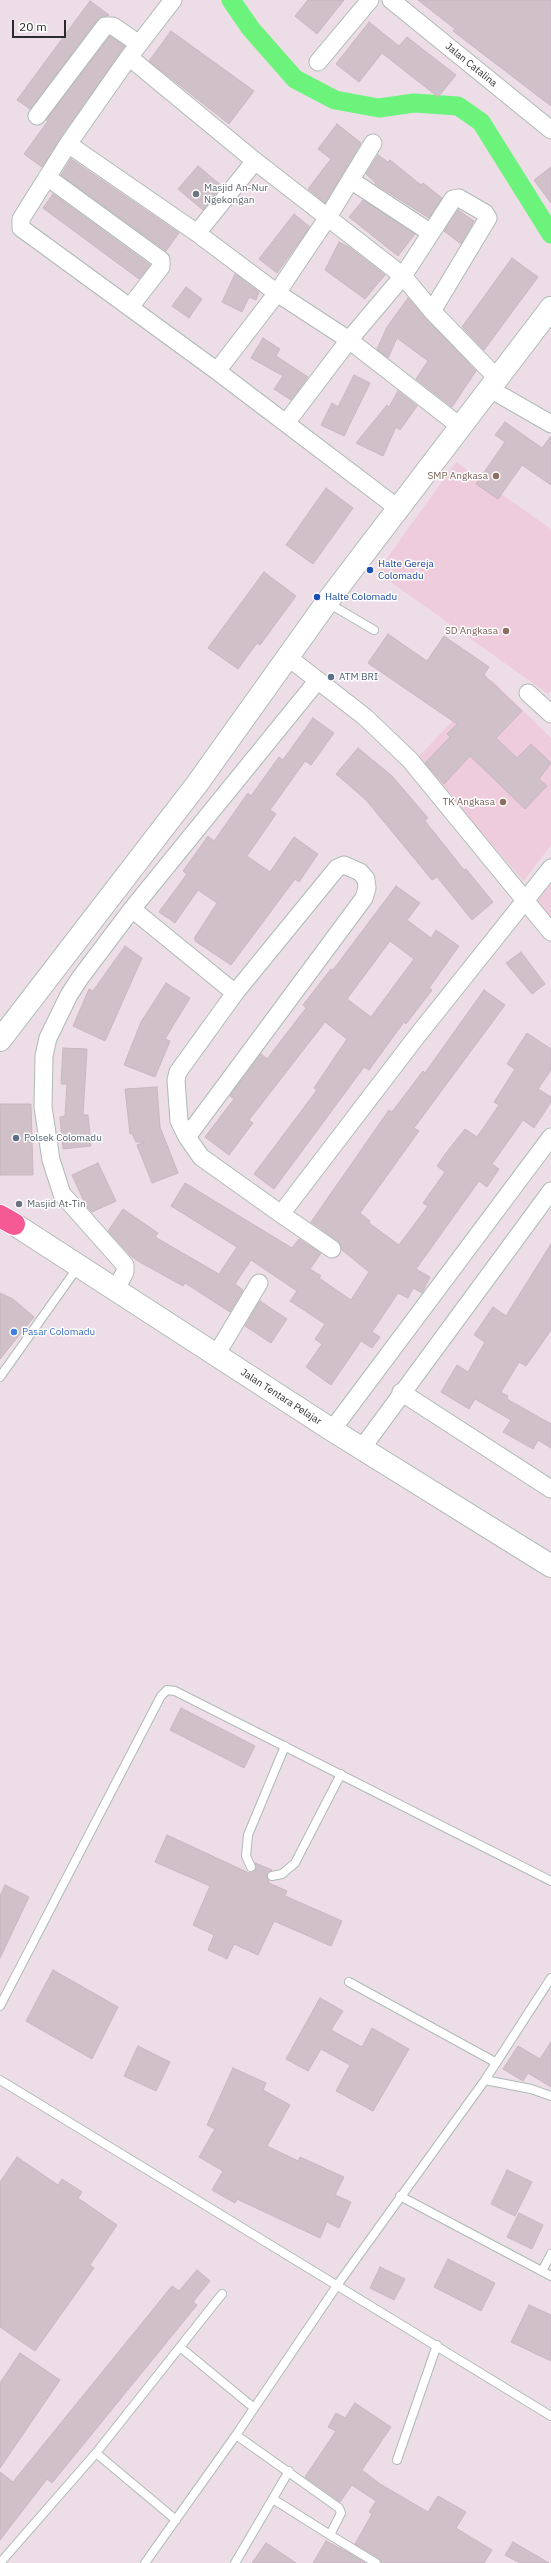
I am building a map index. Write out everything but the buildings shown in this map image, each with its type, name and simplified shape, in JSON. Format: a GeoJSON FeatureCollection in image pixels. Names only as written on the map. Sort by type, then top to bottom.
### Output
{"type":"FeatureCollection","features":[{"type":"Feature","properties":{"kind":"main road"},"geometry":{"type":"LineString","coordinates":[[0,1040],[197,784],[238,725],[289,658],[327,602],[551,308]]}},
{"type":"Feature","properties":{"kind":"main road","name":"Jalan Tentara Pelajar"},"geometry":{"type":"LineString","coordinates":[[7,1220],[79,1265],[332,1430],[551,1566]]}},
{"type":"Feature","properties":{"kind":"street"},"geometry":{"type":"LineString","coordinates":[[173,0],[129,57],[68,144],[21,219],[22,228],[218,371],[399,509]]}},
{"type":"Feature","properties":{"kind":"street"},"geometry":{"type":"LineString","coordinates":[[318,62],[370,0]]}},
{"type":"Feature","properties":{"kind":"street","name":"Jalan Catalina"},"geometry":{"type":"LineString","coordinates":[[391,0],[551,130]]}},
{"type":"Feature","properties":{"kind":"street"},"geometry":{"type":"LineString","coordinates":[[36,116],[105,26],[113,26],[139,44]]}},
{"type":"Feature","properties":{"kind":"street"},"geometry":{"type":"LineString","coordinates":[[129,57],[255,162],[403,276],[494,384],[551,424]]}},
{"type":"Feature","properties":{"kind":"street"},"geometry":{"type":"LineString","coordinates":[[218,371],[277,293],[352,181],[373,143]]}},
{"type":"Feature","properties":{"kind":"street"},"geometry":{"type":"LineString","coordinates":[[68,144],[197,233],[277,293],[349,340],[462,426]]}},
{"type":"Feature","properties":{"kind":"street"},"geometry":{"type":"LineString","coordinates":[[197,233],[255,162]]}},
{"type":"Feature","properties":{"kind":"street"},"geometry":{"type":"LineString","coordinates":[[47,177],[161,260],[161,267],[130,307]]}},
{"type":"Feature","properties":{"kind":"street"},"geometry":{"type":"LineString","coordinates":[[352,181],[431,233]]}},
{"type":"Feature","properties":{"kind":"street"},"geometry":{"type":"LineString","coordinates":[[286,423],[349,340],[403,276],[456,198],[463,199],[487,215],[487,220],[432,311]]}},
{"type":"Feature","properties":{"kind":"street"},"geometry":{"type":"LineString","coordinates":[[289,658],[365,717],[410,760],[551,932]]}},
{"type":"Feature","properties":{"kind":"street"},"geometry":{"type":"LineString","coordinates":[[116,1289],[125,1272],[125,1265],[62,1194],[51,1160],[42,1107],[44,1056],[48,1038],[69,995],[132,909],[318,680]]}},
{"type":"Feature","properties":{"kind":"street"},"geometry":{"type":"LineString","coordinates":[[528,693],[551,714]]}},
{"type":"Feature","properties":{"kind":"street"},"geometry":{"type":"LineString","coordinates":[[187,1137],[364,898],[367,888],[366,879],[360,872],[344,865],[337,868],[235,993],[178,1072],[176,1080],[179,1121],[187,1137],[201,1157],[332,1249]]}},
{"type":"Feature","properties":{"kind":"street"},"geometry":{"type":"LineString","coordinates":[[281,1214],[417,1036],[551,868]]}},
{"type":"Feature","properties":{"kind":"street"},"geometry":{"type":"LineString","coordinates":[[132,909],[235,993]]}},
{"type":"Feature","properties":{"kind":"street"},"geometry":{"type":"LineString","coordinates":[[332,1430],[551,1137]]}},
{"type":"Feature","properties":{"kind":"street"},"geometry":{"type":"LineString","coordinates":[[362,1448],[551,1191]]}},
{"type":"Feature","properties":{"kind":"street"},"geometry":{"type":"LineString","coordinates":[[216,1355],[259,1284]]}},
{"type":"Feature","properties":{"kind":"street"},"geometry":{"type":"LineString","coordinates":[[402,1392],[551,1489]]}},
{"type":"Feature","properties":{"kind":"lane"},"geometry":{"type":"LineString","coordinates":[[327,602],[374,630]]}},
{"type":"Feature","properties":{"kind":"lane"},"geometry":{"type":"LineString","coordinates":[[0,1377],[79,1265]]}},
{"type":"Feature","properties":{"kind":"lane"},"geometry":{"type":"LineString","coordinates":[[0,2006],[161,1696],[166,1690],[175,1691],[551,1881]]}},
{"type":"Feature","properties":{"kind":"lane"},"geometry":{"type":"LineString","coordinates":[[251,1867],[246,1856],[248,1835],[284,1746]]}},
{"type":"Feature","properties":{"kind":"lane"},"geometry":{"type":"LineString","coordinates":[[272,1876],[282,1874],[295,1863],[341,1774]]}},
{"type":"Feature","properties":{"kind":"lane"},"geometry":{"type":"LineString","coordinates":[[145,2563],[236,2435],[338,2284],[485,2080],[495,2062],[551,1978]]}},
{"type":"Feature","properties":{"kind":"lane"},"geometry":{"type":"LineString","coordinates":[[349,1982],[495,2062]]}},
{"type":"Feature","properties":{"kind":"lane"},"geometry":{"type":"LineString","coordinates":[[0,2080],[338,2284],[551,2416]]}},
{"type":"Feature","properties":{"kind":"lane"},"geometry":{"type":"LineString","coordinates":[[485,2080],[531,2089],[551,2096]]}},
{"type":"Feature","properties":{"kind":"lane"},"geometry":{"type":"LineString","coordinates":[[400,2196],[551,2276]]}},
{"type":"Feature","properties":{"kind":"lane"},"geometry":{"type":"LineString","coordinates":[[542,2271],[551,2254]]}},
{"type":"Feature","properties":{"kind":"lane"},"geometry":{"type":"LineString","coordinates":[[0,2563],[96,2453],[222,2294]]}},
{"type":"Feature","properties":{"kind":"lane"},"geometry":{"type":"LineString","coordinates":[[397,2460],[436,2345]]}},
{"type":"Feature","properties":{"kind":"lane"},"geometry":{"type":"LineString","coordinates":[[180,2347],[254,2408]]}},
{"type":"Feature","properties":{"kind":"lane"},"geometry":{"type":"LineString","coordinates":[[236,2435],[341,2510],[330,2535]]}},
{"type":"Feature","properties":{"kind":"lane"},"geometry":{"type":"LineString","coordinates":[[96,2453],[176,2520]]}},
{"type":"Feature","properties":{"kind":"lane"},"geometry":{"type":"LineString","coordinates":[[235,2563],[289,2472]]}},
{"type":"Feature","properties":{"kind":"lane"},"geometry":{"type":"LineString","coordinates":[[273,2499],[376,2563]]}},
{"type":"Feature","properties":{"kind":"shaded area","name":"SD Angkasa"},"geometry":{"type":"Polygon","coordinates":[[[456,462],[551,529],[551,691],[548,694],[377,572],[456,462]]]}},
{"type":"Feature","properties":{"kind":"shaded area","name":"TK Angkasa"},"geometry":{"type":"Polygon","coordinates":[[[492,680],[551,738],[551,845],[524,881],[416,759],[492,680]]]}},
{"type":"Feature","properties":{"kind":"shaded area"},"geometry":{"type":"Polygon","coordinates":[[[551,876],[551,925],[532,902],[551,876]]]}},
{"type":"Feature","properties":{"kind":"waterway"},"geometry":{"type":"LineString","coordinates":[[231,0],[251,29],[295,79],[335,100],[379,108],[414,103],[458,106],[481,122],[551,234]]}},
{"type":"Feature","properties":{"kind":"place","name":"Masjid An-Nur Ngekongan"},"geometry":{"type":"Point","coordinates":[196,194]}},
{"type":"Feature","properties":{"kind":"place","name":"SMP Angkasa"},"geometry":{"type":"Point","coordinates":[496,476]}},
{"type":"Feature","properties":{"kind":"place","name":"Halte Gereja Colomadu"},"geometry":{"type":"Point","coordinates":[370,570]}},
{"type":"Feature","properties":{"kind":"place","name":"Halte Colomadu"},"geometry":{"type":"Point","coordinates":[317,597]}},
{"type":"Feature","properties":{"kind":"place","name":"SD Angkasa"},"geometry":{"type":"Point","coordinates":[506,631]}},
{"type":"Feature","properties":{"kind":"place","name":"ATM BRI"},"geometry":{"type":"Point","coordinates":[331,677]}},
{"type":"Feature","properties":{"kind":"place","name":"TK Angkasa"},"geometry":{"type":"Point","coordinates":[503,802]}},
{"type":"Feature","properties":{"kind":"place","name":"Polsek Colomadu"},"geometry":{"type":"Point","coordinates":[16,1138]}},
{"type":"Feature","properties":{"kind":"place","name":"Masjid At-Tin"},"geometry":{"type":"Point","coordinates":[19,1204]}},
{"type":"Feature","properties":{"kind":"place","name":"Pasar Colomadu"},"geometry":{"type":"Point","coordinates":[14,1332]}}]}
